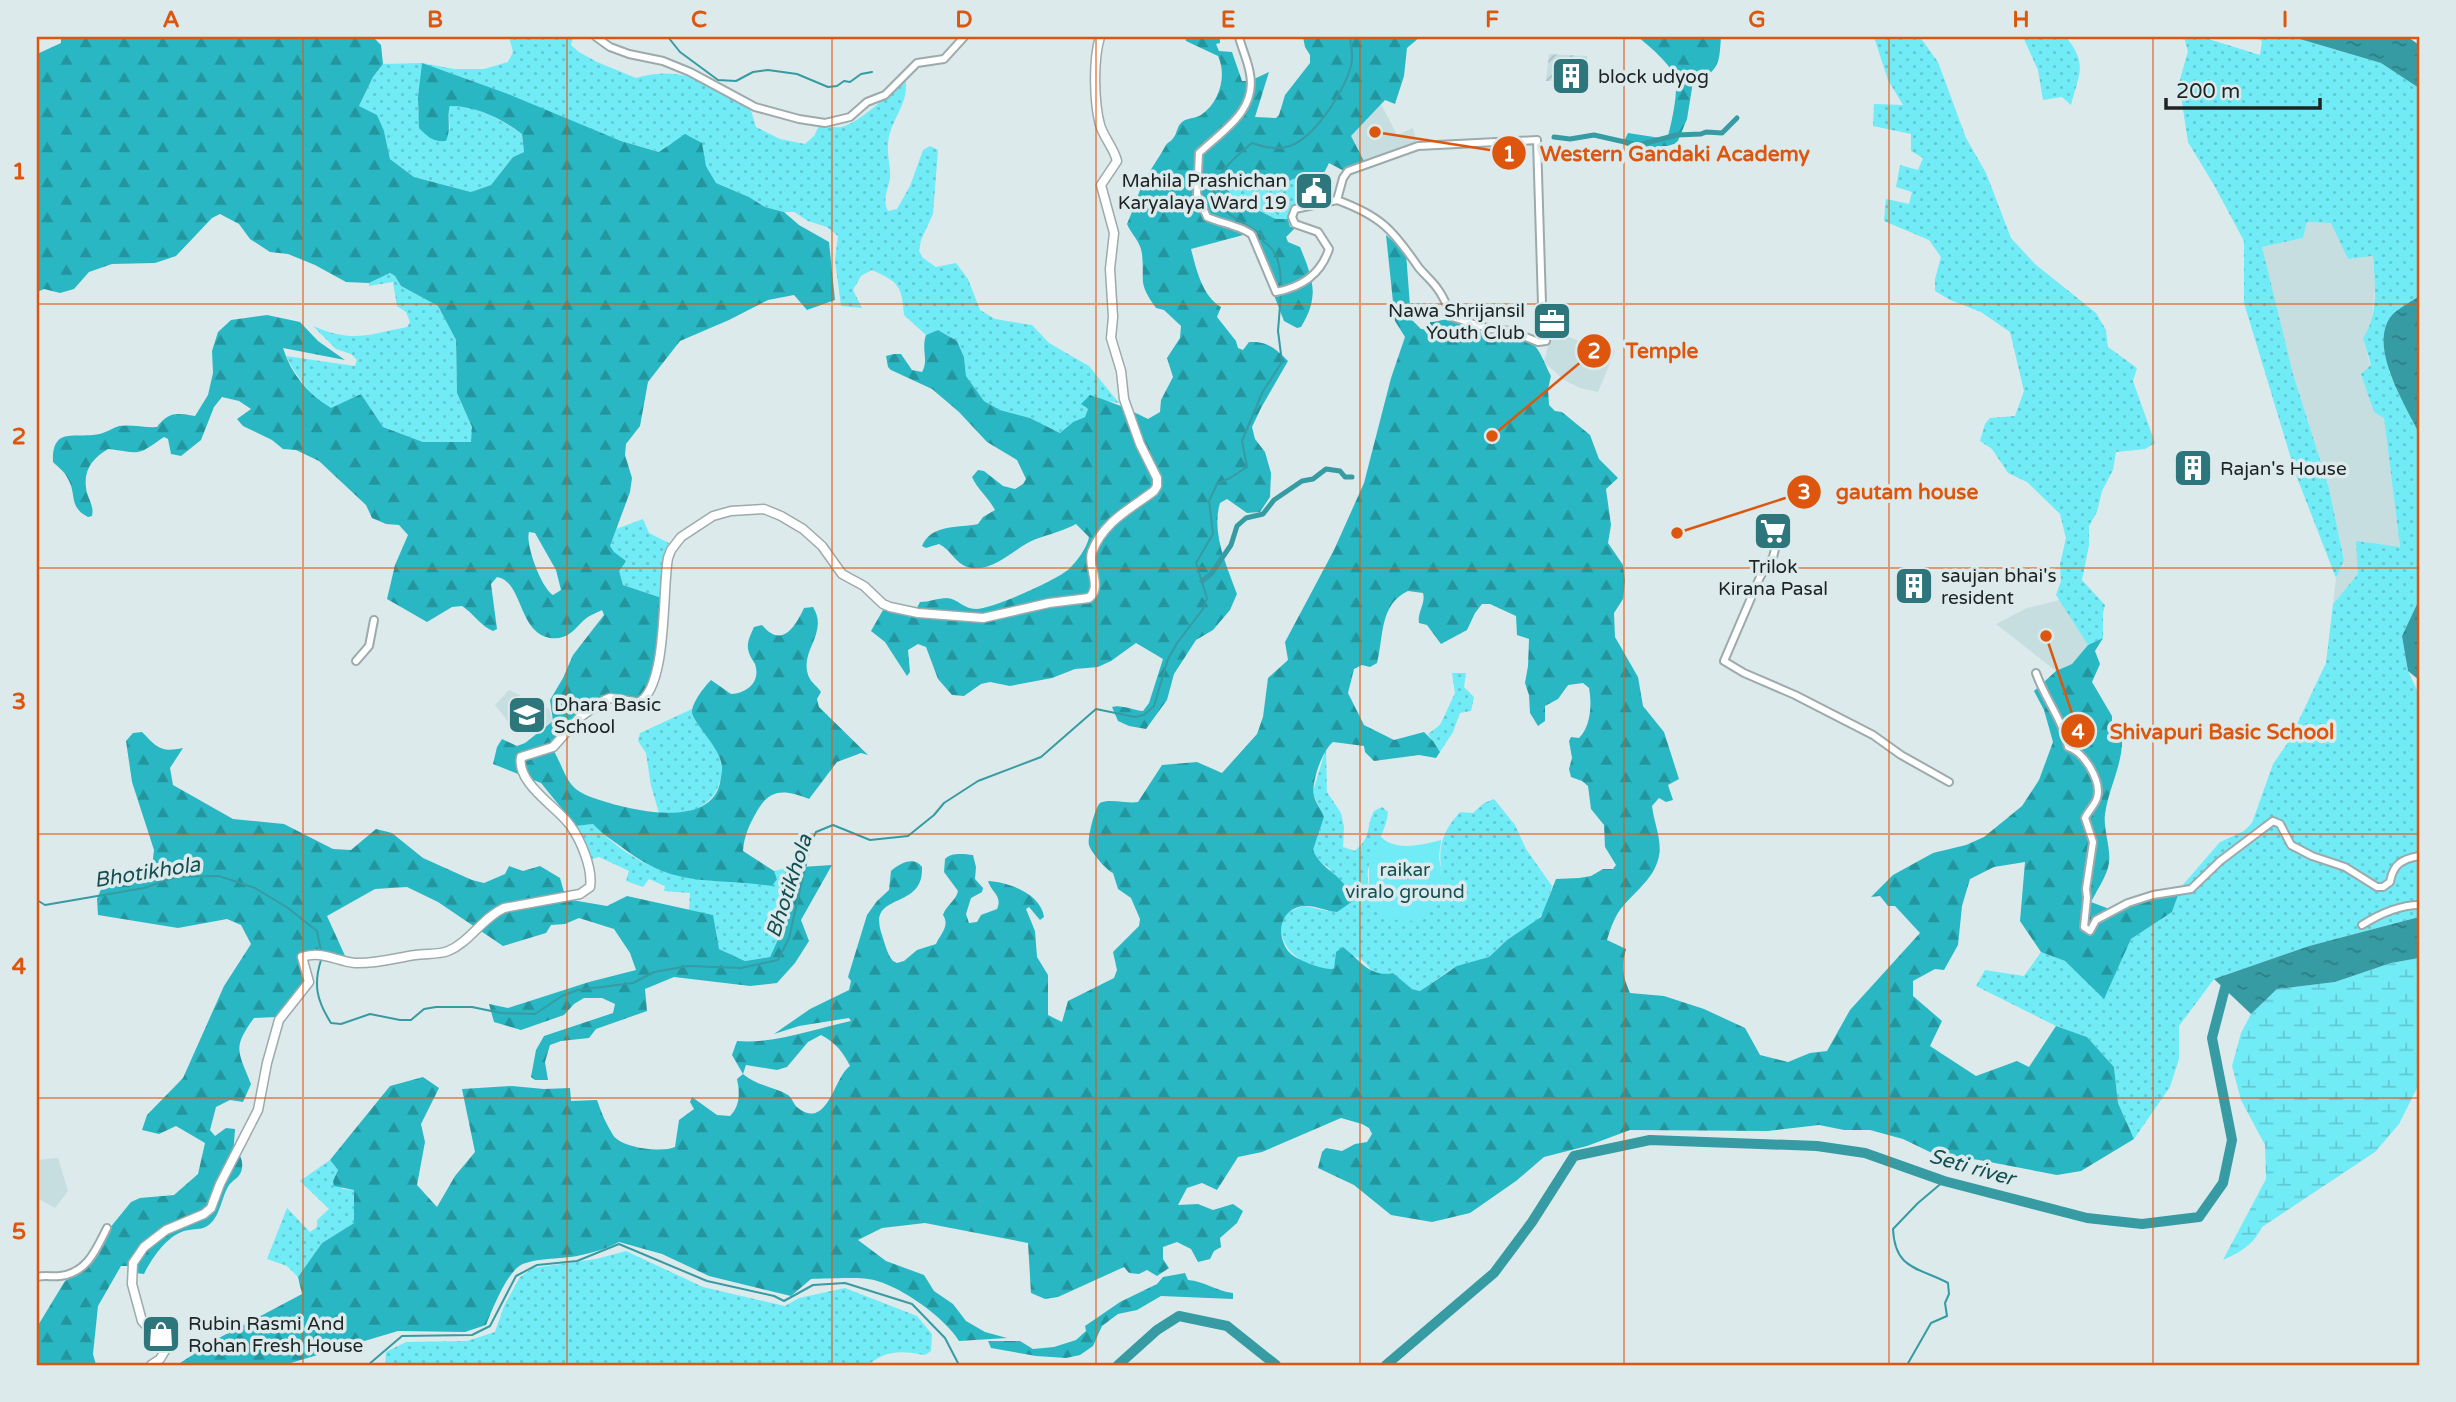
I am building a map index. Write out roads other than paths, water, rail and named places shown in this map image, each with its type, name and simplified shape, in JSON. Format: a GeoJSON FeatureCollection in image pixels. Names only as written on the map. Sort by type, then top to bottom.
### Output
{"type":"FeatureCollection","features":[{"type":"Feature","properties":{"kind":"main road"},"geometry":{"type":"LineString","coordinates":[[151,1365],[160,1359],[166,1349],[142,1321],[132,1284],[133,1263],[144,1247],[166,1230],[204,1214],[211,1208],[257,1110],[279,1020],[309,982],[302,958],[317,953],[356,963],[448,951],[504,908],[580,894],[590,887],[588,867],[570,825],[526,778],[520,768],[521,757],[553,747],[580,717],[605,700],[638,703],[649,694],[657,672],[667,566],[671,550],[681,537],[713,516],[764,509],[803,529],[822,546],[842,574],[864,586],[883,604],[927,614],[983,618],[1049,603],[1089,598],[1094,594],[1090,562],[1098,539],[1113,520],[1154,491],[1157,486],[1157,478],[1140,444],[1124,399],[1121,371],[1111,338],[1113,317],[1110,269],[1114,241],[1101,185],[1117,161],[1104,136],[1097,106],[1096,63],[1100,37]]}},
{"type":"Feature","properties":{"kind":"street"},"geometry":{"type":"LineString","coordinates":[[596,37],[610,47],[663,61],[690,72],[755,107],[825,123],[850,117],[867,102],[885,95],[917,63],[944,59],[964,37]]}},
{"type":"Feature","properties":{"kind":"street"},"geometry":{"type":"LineString","coordinates":[[1239,37],[1251,79],[1249,98],[1243,112],[1199,153],[1197,194],[1207,217],[1247,230],[1252,235],[1276,292],[1308,281],[1324,264],[1329,249],[1318,232],[1295,224],[1292,217],[1295,209],[1336,200],[1367,212],[1384,223],[1438,289],[1452,317],[1490,329],[1511,331],[1538,342],[1546,341],[1548,327],[1542,304],[1537,139],[1413,147],[1348,171],[1342,178],[1336,200]]}},
{"type":"Feature","properties":{"kind":"street"},"geometry":{"type":"LineString","coordinates":[[1786,524],[1724,661],[1873,735],[1901,755],[1949,782]]}},
{"type":"Feature","properties":{"kind":"street"},"geometry":{"type":"LineString","coordinates":[[356,661],[369,646],[374,621]]}},
{"type":"Feature","properties":{"kind":"street"},"geometry":{"type":"LineString","coordinates":[[2036,673],[2066,734],[2068,747],[2078,750],[2091,766],[2096,785],[2097,799],[2085,818],[2093,842],[2084,927],[2090,932],[2096,920],[2129,903],[2153,895],[2191,890],[2220,861],[2273,821],[2280,824],[2291,845],[2319,859],[2345,867],[2376,887],[2383,887],[2390,882],[2393,870],[2404,859],[2419,856]]}},
{"type":"Feature","properties":{"kind":"street"},"geometry":{"type":"LineString","coordinates":[[2362,925],[2382,913],[2419,905]]}},
{"type":"Feature","properties":{"kind":"street"},"geometry":{"type":"LineString","coordinates":[[37,1277],[60,1276],[79,1270],[92,1257],[107,1228]]}},
{"type":"Feature","properties":{"kind":"water"},"geometry":{"type":"Polygon","coordinates":[[[2293,37],[2408,37],[2419,45],[2419,88],[2381,63],[2293,37]]]}},
{"type":"Feature","properties":{"kind":"water"},"geometry":{"type":"Polygon","coordinates":[[[2419,296],[2419,433],[2391,374],[2384,342],[2385,327],[2392,315],[2419,296]]]}},
{"type":"Feature","properties":{"kind":"water"},"geometry":{"type":"Polygon","coordinates":[[[2419,600],[2419,680],[2408,671],[2402,636],[2419,600]]]}},
{"type":"Feature","properties":{"kind":"water"},"geometry":{"type":"Polygon","coordinates":[[[2419,917],[2419,958],[2391,963],[2335,982],[2277,989],[2251,1014],[2214,979],[2309,946],[2419,917]]]}},
{"type":"Feature","properties":{"kind":"waterway"},"geometry":{"type":"LineString","coordinates":[[668,37],[680,52],[718,80],[736,81],[753,72],[768,70],[797,74],[828,87],[837,86],[844,81],[850,82],[861,74],[872,72]]}},
{"type":"Feature","properties":{"kind":"waterway","name":"Bhotikhola"},"geometry":{"type":"LineString","coordinates":[[1281,287],[1280,268],[1273,250],[1263,241],[1261,234],[1220,206],[1214,188],[1223,171],[1252,143],[1270,148],[1290,146],[1300,141],[1320,121],[1338,96],[1350,70],[1350,37]]}},
{"type":"Feature","properties":{"kind":"waterway"},"geometry":{"type":"LineString","coordinates":[[1554,137],[1570,139],[1594,135],[1638,145],[1677,135],[1722,133],[1737,118]]}},
{"type":"Feature","properties":{"kind":"waterway","name":"Bhotikhola"},"geometry":{"type":"LineString","coordinates":[[321,960],[317,985],[322,1007],[331,1023],[341,1024],[370,1014],[411,1020],[424,1009],[436,1007],[472,1007],[501,1013],[535,1014],[562,996],[578,990],[633,983],[654,972],[688,966],[741,968],[778,960],[789,938],[811,842],[816,832],[833,825],[870,840],[908,836],[944,803],[978,781],[1041,757],[1096,709],[1135,717],[1144,715],[1154,706],[1168,659],[1203,609],[1207,598],[1196,563],[1213,534],[1209,501],[1217,484],[1247,467],[1242,441],[1262,393],[1282,362],[1278,331],[1281,293]]}},
{"type":"Feature","properties":{"kind":"waterway"},"geometry":{"type":"LineString","coordinates":[[1202,581],[1211,574],[1231,545],[1237,526],[1246,518],[1263,514],[1274,500],[1326,469],[1340,471],[1345,477],[1352,477]]}},
{"type":"Feature","properties":{"kind":"waterway","name":"Bhotikhola"},"geometry":{"type":"LineString","coordinates":[[37,900],[45,905],[144,888],[176,877],[219,876],[255,888],[288,908],[317,931],[321,951]]}},
{"type":"Feature","properties":{"kind":"waterway","name":"Seti river"},"geometry":{"type":"LineString","coordinates":[[1386,1365],[1494,1273],[1532,1222],[1574,1156],[1650,1140],[1817,1146],[1865,1153],[1944,1181],[2087,1218],[2142,1224],[2199,1217],[2223,1183],[2232,1140],[2212,1038],[2225,988],[2233,983]]}},
{"type":"Feature","properties":{"kind":"waterway"},"geometry":{"type":"LineString","coordinates":[[1907,1365],[1931,1323],[1947,1316],[1945,1303],[1949,1294],[1948,1283],[1903,1260],[1898,1252],[1893,1229],[1944,1181]]}},
{"type":"Feature","properties":{"kind":"waterway"},"geometry":{"type":"LineString","coordinates":[[368,1365],[402,1336],[472,1335],[490,1326],[516,1276],[537,1265],[577,1261],[619,1244],[707,1281],[774,1296],[784,1301],[813,1285],[845,1283],[912,1304],[945,1338],[959,1365]]}},
{"type":"Feature","properties":{"kind":"waterway","name":"Seti river"},"geometry":{"type":"LineString","coordinates":[[1118,1365],[1157,1330],[1179,1316],[1227,1326],[1276,1365]]}},
{"type":"Feature","properties":{"kind":"place","name":"block udyog"},"geometry":{"type":"Point","coordinates":[1571,76]}},
{"type":"Feature","properties":{"kind":"place","name":"Western Gandaki Academy"},"geometry":{"type":"Point","coordinates":[1375,132]}},
{"type":"Feature","properties":{"kind":"place","name":"Mahila Prashichan Karyalaya Ward 19"},"geometry":{"type":"Point","coordinates":[1314,191]}},
{"type":"Feature","properties":{"kind":"place","name":"Nawa Shrijansil Youth Club"},"geometry":{"type":"Point","coordinates":[1552,321]}},
{"type":"Feature","properties":{"kind":"place","name":"Temple"},"geometry":{"type":"Point","coordinates":[1492,436]}},
{"type":"Feature","properties":{"kind":"place","name":"Rajan's House"},"geometry":{"type":"Point","coordinates":[2193,468]}},
{"type":"Feature","properties":{"kind":"place","name":"Trilok Kirana Pasal"},"geometry":{"type":"Point","coordinates":[1773,531]}},
{"type":"Feature","properties":{"kind":"place","name":"gautam house"},"geometry":{"type":"Point","coordinates":[1677,533]}},
{"type":"Feature","properties":{"kind":"place","name":"saujan bhai's resident"},"geometry":{"type":"Point","coordinates":[1914,586]}},
{"type":"Feature","properties":{"kind":"place","name":"Shivapuri Basic School"},"geometry":{"type":"Point","coordinates":[2046,636]}},
{"type":"Feature","properties":{"kind":"place","name":"Dhara Basic School"},"geometry":{"type":"Point","coordinates":[527,715]}},
{"type":"Feature","properties":{"kind":"place","name":"Rubin Rasmi And Rohan Fresh House"},"geometry":{"type":"Point","coordinates":[161,1334]}},
{"type":"Feature","properties":{"kind":"park label","name":"raikar viralo ground"},"geometry":{"type":"Point","coordinates":[1405,880]}}]}
